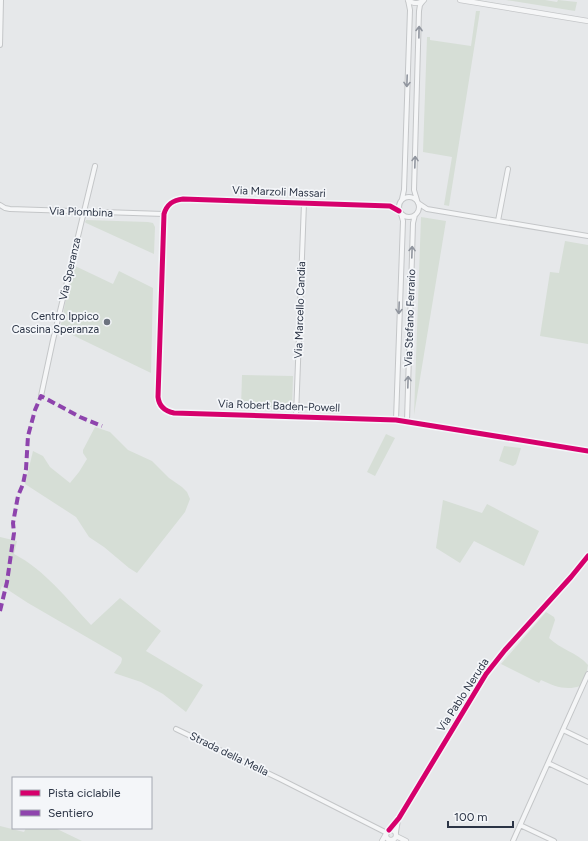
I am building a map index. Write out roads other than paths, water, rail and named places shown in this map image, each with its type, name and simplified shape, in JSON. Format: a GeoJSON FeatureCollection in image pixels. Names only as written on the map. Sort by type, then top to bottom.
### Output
{"type":"FeatureCollection","features":[{"type":"Feature","properties":{"kind":"street"},"geometry":{"type":"LineString","coordinates":[[0,45],[1,0]]}},
{"type":"Feature","properties":{"kind":"street"},"geometry":{"type":"LineString","coordinates":[[408,0],[414,3],[423,0]]}},
{"type":"Feature","properties":{"kind":"street"},"geometry":{"type":"LineString","coordinates":[[408,0],[410,10],[404,188],[402,200],[399,205],[400,212],[410,217],[427,209]]}},
{"type":"Feature","properties":{"kind":"street"},"geometry":{"type":"LineString","coordinates":[[416,214],[419,210],[414,190],[419,11],[423,0]]}},
{"type":"Feature","properties":{"kind":"street"},"geometry":{"type":"LineString","coordinates":[[460,0],[588,21]]}},
{"type":"Feature","properties":{"kind":"street","name":"Via Speranza"},"geometry":{"type":"LineString","coordinates":[[40,396],[95,166]]}},
{"type":"Feature","properties":{"kind":"street"},"geometry":{"type":"LineString","coordinates":[[498,221],[508,169]]}},
{"type":"Feature","properties":{"kind":"street"},"geometry":{"type":"LineString","coordinates":[[402,200],[408,197],[427,209],[588,236]]}},
{"type":"Feature","properties":{"kind":"street","name":"Via Marzoli Massari"},"geometry":{"type":"LineString","coordinates":[[164,214],[169,204],[173,201],[183,199],[390,206],[402,200]]}},
{"type":"Feature","properties":{"kind":"street","name":"Via Marcello Candia"},"geometry":{"type":"LineString","coordinates":[[296,416],[304,203]]}},
{"type":"Feature","properties":{"kind":"street","name":"Via Piombina"},"geometry":{"type":"LineString","coordinates":[[0,205],[10,209],[164,214]]}},
{"type":"Feature","properties":{"kind":"street","name":"Via Marzoli Massari"},"geometry":{"type":"LineString","coordinates":[[390,206],[400,212]]}},
{"type":"Feature","properties":{"kind":"street","name":"Via Stefano Ferrario"},"geometry":{"type":"LineString","coordinates":[[396,420],[403,221],[400,212]]}},
{"type":"Feature","properties":{"kind":"street","name":"Via Robert Baden-Powell"},"geometry":{"type":"LineString","coordinates":[[164,214],[158,397],[160,405],[166,410],[172,412],[407,421],[588,451]]}},
{"type":"Feature","properties":{"kind":"street","name":"Via Stefano Ferrario"},"geometry":{"type":"LineString","coordinates":[[407,421],[413,224],[416,214]]}},
{"type":"Feature","properties":{"kind":"street","name":"Via Pablo Neruda"},"geometry":{"type":"LineString","coordinates":[[387,832],[399,818],[489,670],[588,556]]}},
{"type":"Feature","properties":{"kind":"street"},"geometry":{"type":"LineString","coordinates":[[513,841],[588,674]]}},
{"type":"Feature","properties":{"kind":"street","name":"Strada della Mella"},"geometry":{"type":"LineString","coordinates":[[176,729],[387,832]]}},
{"type":"Feature","properties":{"kind":"street"},"geometry":{"type":"LineString","coordinates":[[563,730],[588,742]]}},
{"type":"Feature","properties":{"kind":"street"},"geometry":{"type":"LineString","coordinates":[[548,763],[588,782]]}},
{"type":"Feature","properties":{"kind":"street","name":"Via Pablo Neruda"},"geometry":{"type":"LineString","coordinates":[[393,838],[399,818]]}},
{"type":"Feature","properties":{"kind":"street"},"geometry":{"type":"LineString","coordinates":[[520,825],[554,841]]}},
{"type":"Feature","properties":{"kind":"street"},"geometry":{"type":"LineString","coordinates":[[382,841],[387,832],[392,830],[393,838]]}},
{"type":"Feature","properties":{"kind":"street"},"geometry":{"type":"LineString","coordinates":[[387,832],[387,837],[405,841]]}},
{"type":"Feature","properties":{"kind":"place","name":"Centro Ippico Cascina Speranza"},"geometry":{"type":"Point","coordinates":[107,322]}}]}
